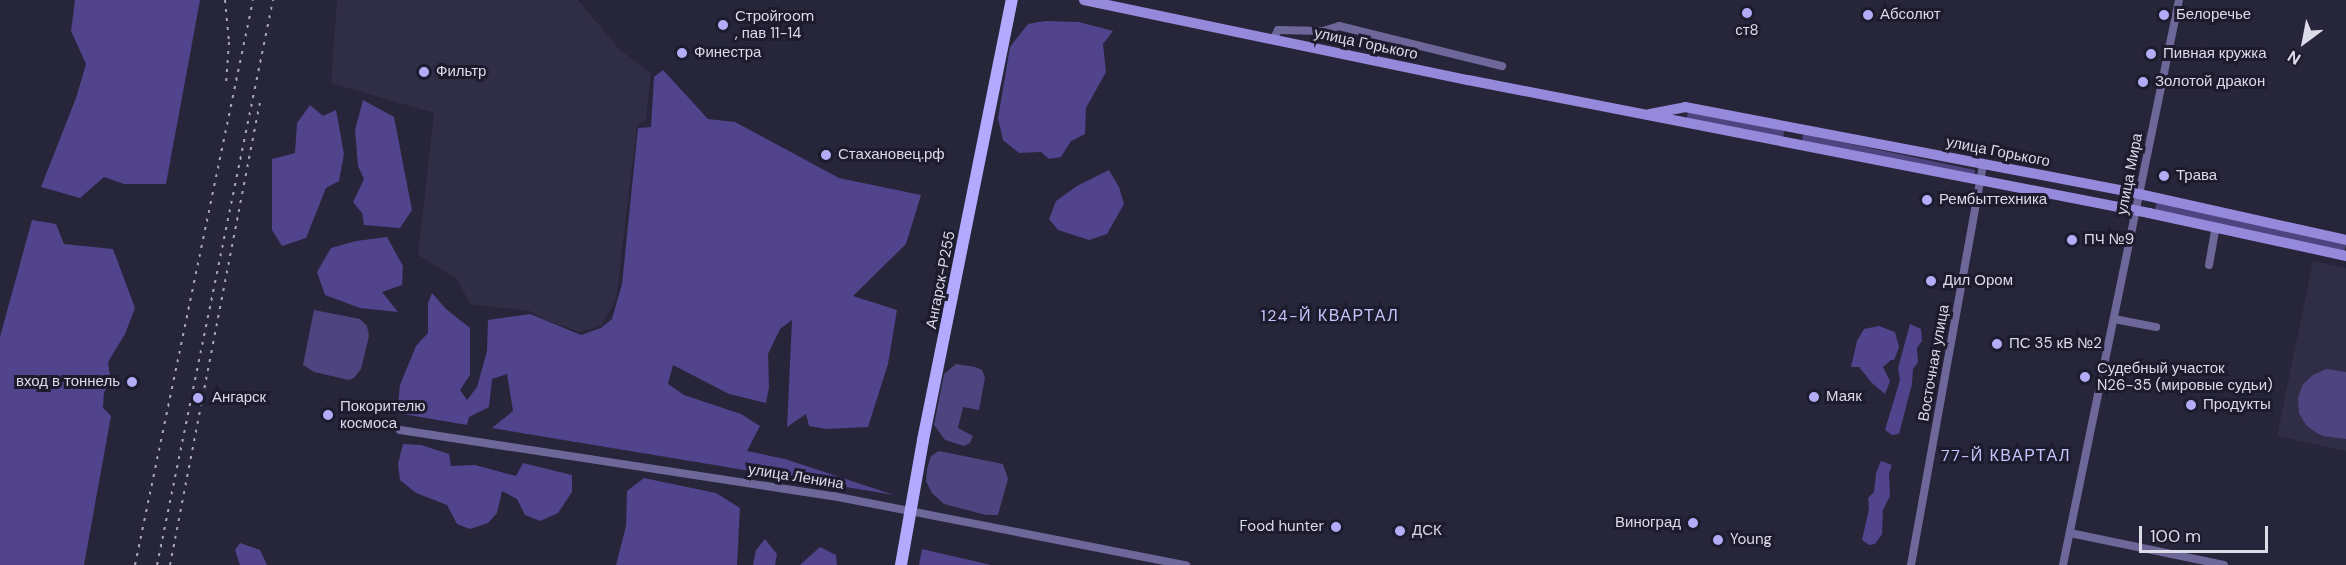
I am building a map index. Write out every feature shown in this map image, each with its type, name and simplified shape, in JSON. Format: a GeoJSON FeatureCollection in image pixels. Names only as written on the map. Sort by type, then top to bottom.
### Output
{"type":"FeatureCollection","features":[{"type":"Feature","properties":{"kind":"main road","name":"Ангарск-Р255"},"geometry":{"type":"LineString","coordinates":[[901,565],[923,440],[1012,0]]}},
{"type":"Feature","properties":{"kind":"street","name":"улица Горького"},"geometry":{"type":"LineString","coordinates":[[1084,0],[1788,144],[2136,210],[2346,256]]}},
{"type":"Feature","properties":{"kind":"street","name":"улица Мира"},"geometry":{"type":"LineString","coordinates":[[2063,565],[2178,0]]}},
{"type":"Feature","properties":{"kind":"street"},"geometry":{"type":"LineString","coordinates":[[1274,40],[1278,30],[1323,31],[1339,26],[1502,66]]}},
{"type":"Feature","properties":{"kind":"street","name":"улица Горького"},"geometry":{"type":"LineString","coordinates":[[1643,115],[1685,107],[2139,194],[2346,240]]}},
{"type":"Feature","properties":{"kind":"street"},"geometry":{"type":"LineString","coordinates":[[1788,144],[1791,128]]}},
{"type":"Feature","properties":{"kind":"street","name":"Восточная улица"},"geometry":{"type":"LineString","coordinates":[[1911,565],[1983,165]]}},
{"type":"Feature","properties":{"kind":"street"},"geometry":{"type":"LineString","coordinates":[[2209,265],[2216,227]]}},
{"type":"Feature","properties":{"kind":"street"},"geometry":{"type":"LineString","coordinates":[[2114,319],[2156,327]]}},
{"type":"Feature","properties":{"kind":"street","name":"улица Ленина"},"geometry":{"type":"LineString","coordinates":[[400,430],[912,511],[1005,532],[1186,565]]}},
{"type":"Feature","properties":{"kind":"street"},"geometry":{"type":"LineString","coordinates":[[2070,533],[2224,565]]}},
{"type":"Feature","properties":{"kind":"shaded area"},"geometry":{"type":"Polygon","coordinates":[[[75,0],[200,0],[166,184],[124,184],[104,177],[80,198],[41,187],[76,98],[86,64],[71,31],[75,0]]]}},
{"type":"Feature","properties":{"kind":"shaded area"},"geometry":{"type":"Polygon","coordinates":[[[337,0],[578,0],[620,50],[651,73],[646,120],[637,126],[616,300],[601,326],[580,332],[548,321],[530,311],[470,304],[457,279],[418,255],[434,113],[331,83],[337,0]]]}},
{"type":"Feature","properties":{"kind":"shaded area"},"geometry":{"type":"Polygon","coordinates":[[[1045,21],[1079,22],[1113,31],[1103,44],[1106,72],[1086,108],[1085,134],[1071,141],[1061,157],[1049,159],[1041,152],[1019,153],[1003,140],[998,118],[1010,47],[1028,24],[1045,21]]]}},
{"type":"Feature","properties":{"kind":"shaded area"},"geometry":{"type":"Polygon","coordinates":[[[663,70],[708,119],[735,122],[839,178],[921,195],[906,244],[853,296],[897,310],[888,364],[868,427],[827,429],[809,426],[806,414],[787,427],[792,320],[780,329],[768,354],[769,387],[766,403],[729,394],[673,365],[668,384],[684,395],[741,414],[760,426],[747,451],[785,459],[894,495],[492,428],[513,411],[507,374],[492,379],[489,407],[469,417],[467,425],[397,413],[400,385],[416,346],[428,333],[428,303],[432,293],[446,309],[470,328],[470,375],[460,390],[467,400],[477,387],[487,351],[488,320],[530,314],[581,335],[601,328],[612,319],[622,284],[638,128],[651,127],[654,77],[663,70]]]}},
{"type":"Feature","properties":{"kind":"shaded area"},"geometry":{"type":"Polygon","coordinates":[[[363,100],[394,117],[412,210],[400,228],[364,225],[362,213],[353,202],[364,179],[358,166],[355,130],[363,100]]]}},
{"type":"Feature","properties":{"kind":"shaded area"},"geometry":{"type":"Polygon","coordinates":[[[310,105],[323,116],[336,110],[344,154],[339,181],[326,188],[306,238],[282,246],[272,230],[272,159],[295,153],[297,123],[310,105]]]}},
{"type":"Feature","properties":{"kind":"shaded area"},"geometry":{"type":"Polygon","coordinates":[[[1688,112],[1784,131],[1783,138],[1687,119],[1688,112]]]}},
{"type":"Feature","properties":{"kind":"shaded area"},"geometry":{"type":"Polygon","coordinates":[[[1803,134],[1975,170],[1975,176],[1802,142],[1803,134]]]}},
{"type":"Feature","properties":{"kind":"shaded area"},"geometry":{"type":"Polygon","coordinates":[[[1109,170],[1119,187],[1124,204],[1107,234],[1089,240],[1058,230],[1049,219],[1056,201],[1077,186],[1109,170]]]}},
{"type":"Feature","properties":{"kind":"shaded area"},"geometry":{"type":"Polygon","coordinates":[[[2157,201],[2346,245],[2344,253],[2155,210],[2157,201]]]}},
{"type":"Feature","properties":{"kind":"shaded area"},"geometry":{"type":"Polygon","coordinates":[[[32,220],[56,224],[64,244],[113,249],[135,308],[125,334],[108,362],[111,382],[104,392],[103,408],[111,416],[84,565],[0,565],[0,337],[32,220]]]}},
{"type":"Feature","properties":{"kind":"shaded area"},"geometry":{"type":"Polygon","coordinates":[[[387,237],[403,266],[402,285],[382,292],[398,312],[360,308],[325,295],[317,272],[331,248],[356,241],[387,237]]]}},
{"type":"Feature","properties":{"kind":"shaded area"},"geometry":{"type":"Polygon","coordinates":[[[2313,261],[2346,268],[2346,451],[2277,436],[2313,261]]]}},
{"type":"Feature","properties":{"kind":"shaded area"},"geometry":{"type":"Polygon","coordinates":[[[314,310],[360,319],[367,326],[369,336],[361,369],[354,378],[349,380],[314,372],[303,365],[314,310]]]}},
{"type":"Feature","properties":{"kind":"shaded area"},"geometry":{"type":"Polygon","coordinates":[[[1910,324],[1921,329],[1922,341],[1917,348],[1918,362],[1913,369],[1912,384],[1899,434],[1892,435],[1885,430],[1900,380],[1898,368],[1910,324]]]}},
{"type":"Feature","properties":{"kind":"shaded area"},"geometry":{"type":"Polygon","coordinates":[[[1879,326],[1895,332],[1899,347],[1894,360],[1883,367],[1890,381],[1885,394],[1859,367],[1851,367],[1857,341],[1864,329],[1879,326]]]}},
{"type":"Feature","properties":{"kind":"shaded area"},"geometry":{"type":"Polygon","coordinates":[[[956,364],[982,370],[985,378],[979,410],[963,407],[958,428],[973,436],[970,443],[964,446],[945,440],[934,425],[944,374],[956,364]]]}},
{"type":"Feature","properties":{"kind":"shaded area"},"geometry":{"type":"Polygon","coordinates":[[[2326,369],[2346,372],[2346,439],[2323,436],[2315,432],[2306,425],[2299,413],[2298,398],[2303,384],[2313,375],[2326,369]]]}},
{"type":"Feature","properties":{"kind":"shaded area"},"geometry":{"type":"Polygon","coordinates":[[[403,444],[421,445],[449,454],[451,466],[475,465],[516,476],[523,463],[572,475],[572,492],[558,513],[540,521],[525,515],[517,499],[502,491],[497,513],[488,523],[470,529],[457,524],[447,505],[416,493],[400,480],[398,464],[403,444]]]}},
{"type":"Feature","properties":{"kind":"shaded area"},"geometry":{"type":"Polygon","coordinates":[[[939,451],[1003,464],[1008,479],[998,515],[986,515],[944,504],[932,493],[926,481],[927,469],[931,456],[939,451]]]}},
{"type":"Feature","properties":{"kind":"shaded area"},"geometry":{"type":"Polygon","coordinates":[[[1881,461],[1892,465],[1889,474],[1890,496],[1883,510],[1882,534],[1875,544],[1869,545],[1862,540],[1869,509],[1868,498],[1874,492],[1876,473],[1881,461]]]}},
{"type":"Feature","properties":{"kind":"shaded area"},"geometry":{"type":"Polygon","coordinates":[[[644,478],[716,493],[740,508],[737,565],[616,565],[626,526],[627,491],[644,478]]]}},
{"type":"Feature","properties":{"kind":"shaded area"},"geometry":{"type":"Polygon","coordinates":[[[765,539],[777,554],[775,565],[753,565],[756,550],[765,539]]]}},
{"type":"Feature","properties":{"kind":"shaded area"},"geometry":{"type":"Polygon","coordinates":[[[240,543],[260,550],[267,565],[240,565],[235,550],[240,543]]]}},
{"type":"Feature","properties":{"kind":"shaded area"},"geometry":{"type":"Polygon","coordinates":[[[820,547],[836,555],[837,565],[800,565],[820,547]]]}},
{"type":"Feature","properties":{"kind":"shaded area"},"geometry":{"type":"Polygon","coordinates":[[[922,549],[991,565],[919,565],[922,549]]]}},
{"type":"Feature","properties":{"kind":"railway"},"geometry":{"type":"LineString","coordinates":[[225,0],[229,42],[226,84]]}},
{"type":"Feature","properties":{"kind":"railway"},"geometry":{"type":"LineString","coordinates":[[135,565],[253,0]]}},
{"type":"Feature","properties":{"kind":"railway"},"geometry":{"type":"LineString","coordinates":[[157,565],[273,0]]}},
{"type":"Feature","properties":{"kind":"railway"},"geometry":{"type":"LineString","coordinates":[[170,565],[260,103]]}},
{"type":"Feature","properties":{"kind":"place","name":"ст8"},"geometry":{"type":"Point","coordinates":[1747,13]}},
{"type":"Feature","properties":{"kind":"place","name":"Абсолют"},"geometry":{"type":"Point","coordinates":[1868,15]}},
{"type":"Feature","properties":{"kind":"place","name":"Белоречье"},"geometry":{"type":"Point","coordinates":[2164,15]}},
{"type":"Feature","properties":{"kind":"place","name":"Стройroom , пав 11-14"},"geometry":{"type":"Point","coordinates":[723,25]}},
{"type":"Feature","properties":{"kind":"place","name":"Финестра"},"geometry":{"type":"Point","coordinates":[682,53]}},
{"type":"Feature","properties":{"kind":"place","name":"Пивная кружка"},"geometry":{"type":"Point","coordinates":[2151,54]}},
{"type":"Feature","properties":{"kind":"place","name":"Фильтр"},"geometry":{"type":"Point","coordinates":[424,72]}},
{"type":"Feature","properties":{"kind":"place","name":"Золотой дракон"},"geometry":{"type":"Point","coordinates":[2143,82]}},
{"type":"Feature","properties":{"kind":"place","name":"Стахановец.рф"},"geometry":{"type":"Point","coordinates":[826,155]}},
{"type":"Feature","properties":{"kind":"place","name":"Трава"},"geometry":{"type":"Point","coordinates":[2164,176]}},
{"type":"Feature","properties":{"kind":"place","name":"Рембыттехника"},"geometry":{"type":"Point","coordinates":[1927,200]}},
{"type":"Feature","properties":{"kind":"place","name":"ПЧ №9"},"geometry":{"type":"Point","coordinates":[2072,240]}},
{"type":"Feature","properties":{"kind":"place","name":"Дил Ором"},"geometry":{"type":"Point","coordinates":[1931,281]}},
{"type":"Feature","properties":{"kind":"place","name":"ПС 35 кВ №2"},"geometry":{"type":"Point","coordinates":[1997,344]}},
{"type":"Feature","properties":{"kind":"place","name":"Судебный участок N26-35 (мировые судьи)"},"geometry":{"type":"Point","coordinates":[2085,377]}},
{"type":"Feature","properties":{"kind":"place","name":"вход в тоннель"},"geometry":{"type":"Point","coordinates":[132,382]}},
{"type":"Feature","properties":{"kind":"place","name":"Маяк"},"geometry":{"type":"Point","coordinates":[1814,397]}},
{"type":"Feature","properties":{"kind":"place","name":"Ангарск"},"geometry":{"type":"Point","coordinates":[198,398]}},
{"type":"Feature","properties":{"kind":"place","name":"Продукты"},"geometry":{"type":"Point","coordinates":[2191,405]}},
{"type":"Feature","properties":{"kind":"place","name":"Покорителю космоса"},"geometry":{"type":"Point","coordinates":[328,415]}},
{"type":"Feature","properties":{"kind":"place","name":"Виноград"},"geometry":{"type":"Point","coordinates":[1693,523]}},
{"type":"Feature","properties":{"kind":"place","name":"Food hunter"},"geometry":{"type":"Point","coordinates":[1336,527]}},
{"type":"Feature","properties":{"kind":"place","name":"ДСК"},"geometry":{"type":"Point","coordinates":[1400,531]}},
{"type":"Feature","properties":{"kind":"place","name":"Young"},"geometry":{"type":"Point","coordinates":[1718,540]}},
{"type":"Feature","properties":{"kind":"district","name":"124-Й КВАРТАЛ"},"geometry":{"type":"Point","coordinates":[1330,316]}},
{"type":"Feature","properties":{"kind":"district","name":"77-Й КВАРТАЛ"},"geometry":{"type":"Point","coordinates":[2006,456]}}]}
